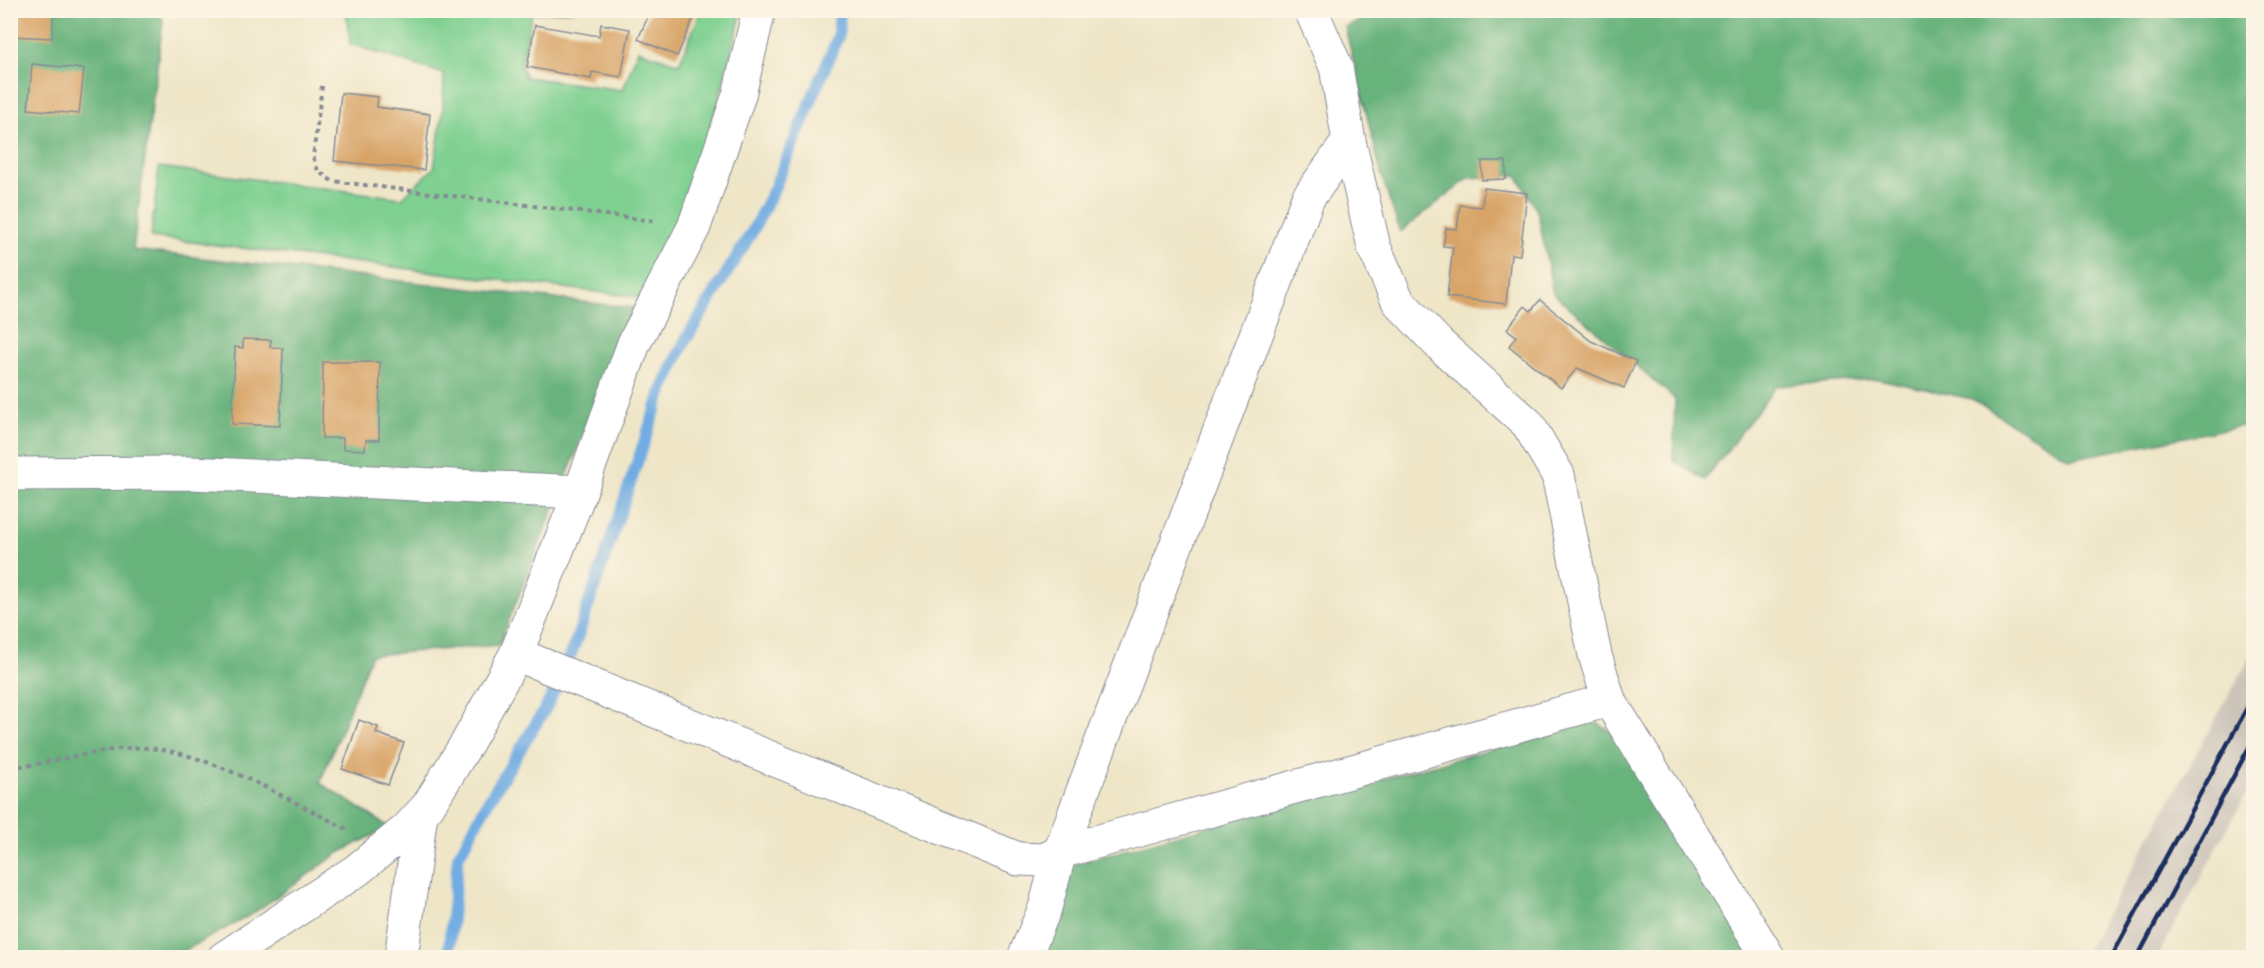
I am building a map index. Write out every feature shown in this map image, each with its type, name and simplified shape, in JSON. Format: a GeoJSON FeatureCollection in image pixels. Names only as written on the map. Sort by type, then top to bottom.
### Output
{"type":"FeatureCollection","features":[{"type":"Feature","properties":{"kind":"street"},"geometry":{"type":"LineString","coordinates":[[224,957],[357,870],[386,848],[420,814],[467,743],[516,654],[580,492],[633,343],[694,227],[739,94],[759,10]]}},
{"type":"Feature","properties":{"kind":"street"},"geometry":{"type":"LineString","coordinates":[[1311,10],[1336,67],[1349,141],[1374,247],[1398,300],[1438,343],[1528,424],[1558,475],[1595,655],[1609,700],[1769,957]]}},
{"type":"Feature","properties":{"kind":"street"},"geometry":{"type":"LineString","coordinates":[[1024,957],[1045,908],[1060,852],[1308,198],[1349,141]]}},
{"type":"Feature","properties":{"kind":"street"},"geometry":{"type":"LineString","coordinates":[[10,474],[192,473],[580,492]]}},
{"type":"Feature","properties":{"kind":"street"},"geometry":{"type":"LineString","coordinates":[[516,654],[1018,859],[1044,860],[1060,852],[1609,700]]}},
{"type":"Feature","properties":{"kind":"street"},"geometry":{"type":"LineString","coordinates":[[401,957],[420,814]]}},
{"type":"Feature","properties":{"kind":"path"},"geometry":{"type":"LineString","coordinates":[[322,86],[313,157],[318,171],[332,180],[694,227]]}},
{"type":"Feature","properties":{"kind":"path"},"geometry":{"type":"LineString","coordinates":[[10,766],[25,766],[131,748],[206,760],[386,848]]}},
{"type":"Feature","properties":{"kind":"shaded area"},"geometry":{"type":"Polygon","coordinates":[[[2253,652],[2253,782],[2157,957],[2083,957],[2253,652]]]}},
{"type":"Feature","properties":{"kind":"green space"},"geometry":{"type":"Polygon","coordinates":[[[1386,10],[2253,11],[2253,424],[2070,459],[1972,399],[1878,379],[1776,386],[1705,480],[1673,460],[1675,399],[1553,293],[1538,213],[1517,175],[1469,178],[1400,232],[1382,177],[1345,27],[1386,10]]]}},
{"type":"Feature","properties":{"kind":"green space"},"geometry":{"type":"Polygon","coordinates":[[[10,11],[159,11],[163,21],[133,250],[634,308],[499,645],[371,655],[320,783],[389,827],[339,853],[252,914],[173,957],[11,957],[10,11]]]}},
{"type":"Feature","properties":{"kind":"green space"},"geometry":{"type":"Polygon","coordinates":[[[346,11],[575,11],[532,13],[521,65],[525,77],[623,90],[638,50],[679,64],[701,11],[742,11],[708,140],[687,203],[645,298],[151,237],[159,167],[402,198],[434,168],[443,110],[444,74],[350,44],[346,11]]]}},
{"type":"Feature","properties":{"kind":"green space"},"geometry":{"type":"Polygon","coordinates":[[[1594,721],[1619,737],[1753,958],[1031,958],[1066,866],[1594,721]]]}},
{"type":"Feature","properties":{"kind":"building"},"geometry":{"type":"Polygon","coordinates":[[[10,10],[54,10],[52,38],[10,36],[10,10]]]}},
{"type":"Feature","properties":{"kind":"building"},"geometry":{"type":"Polygon","coordinates":[[[651,10],[697,10],[677,56],[638,39],[651,10]]]}},
{"type":"Feature","properties":{"kind":"building"},"geometry":{"type":"Polygon","coordinates":[[[601,24],[630,29],[621,77],[592,72],[591,79],[527,67],[535,25],[599,36],[601,24]]]}},
{"type":"Feature","properties":{"kind":"building"},"geometry":{"type":"Polygon","coordinates":[[[32,64],[84,69],[79,114],[28,109],[32,64]]]}},
{"type":"Feature","properties":{"kind":"building"},"geometry":{"type":"Polygon","coordinates":[[[341,93],[378,97],[377,107],[430,114],[424,170],[334,161],[341,93]]]}},
{"type":"Feature","properties":{"kind":"building"},"geometry":{"type":"Polygon","coordinates":[[[1482,161],[1506,161],[1506,179],[1482,180],[1482,161]]]}},
{"type":"Feature","properties":{"kind":"building"},"geometry":{"type":"Polygon","coordinates":[[[1484,188],[1527,193],[1520,255],[1511,254],[1506,304],[1447,297],[1453,247],[1443,246],[1446,228],[1457,229],[1460,205],[1482,207],[1484,188]]]}},
{"type":"Feature","properties":{"kind":"building"},"geometry":{"type":"Polygon","coordinates":[[[1540,300],[1591,341],[1636,361],[1624,388],[1577,368],[1561,388],[1509,346],[1516,336],[1507,329],[1525,306],[1531,311],[1540,300]]]}},
{"type":"Feature","properties":{"kind":"building"},"geometry":{"type":"Polygon","coordinates":[[[243,339],[271,340],[270,347],[283,348],[280,426],[232,424],[235,347],[243,348],[243,339]]]}},
{"type":"Feature","properties":{"kind":"building"},"geometry":{"type":"Polygon","coordinates":[[[323,362],[380,362],[379,440],[366,440],[365,450],[343,449],[343,438],[322,438],[323,362]]]}},
{"type":"Feature","properties":{"kind":"building"},"geometry":{"type":"Polygon","coordinates":[[[359,720],[378,727],[376,733],[404,743],[388,785],[342,769],[359,720]]]}},
{"type":"Feature","properties":{"kind":"waterway"},"geometry":{"type":"LineString","coordinates":[[448,958],[458,857],[488,802],[548,704],[575,644],[661,393],[685,341],[752,232],[773,191],[838,37],[840,10]]}},
{"type":"Feature","properties":{"kind":"railway"},"geometry":{"type":"LineString","coordinates":[[2111,958],[2254,695]]}},
{"type":"Feature","properties":{"kind":"railway"},"geometry":{"type":"LineString","coordinates":[[2137,958],[2254,738]]}}]}
